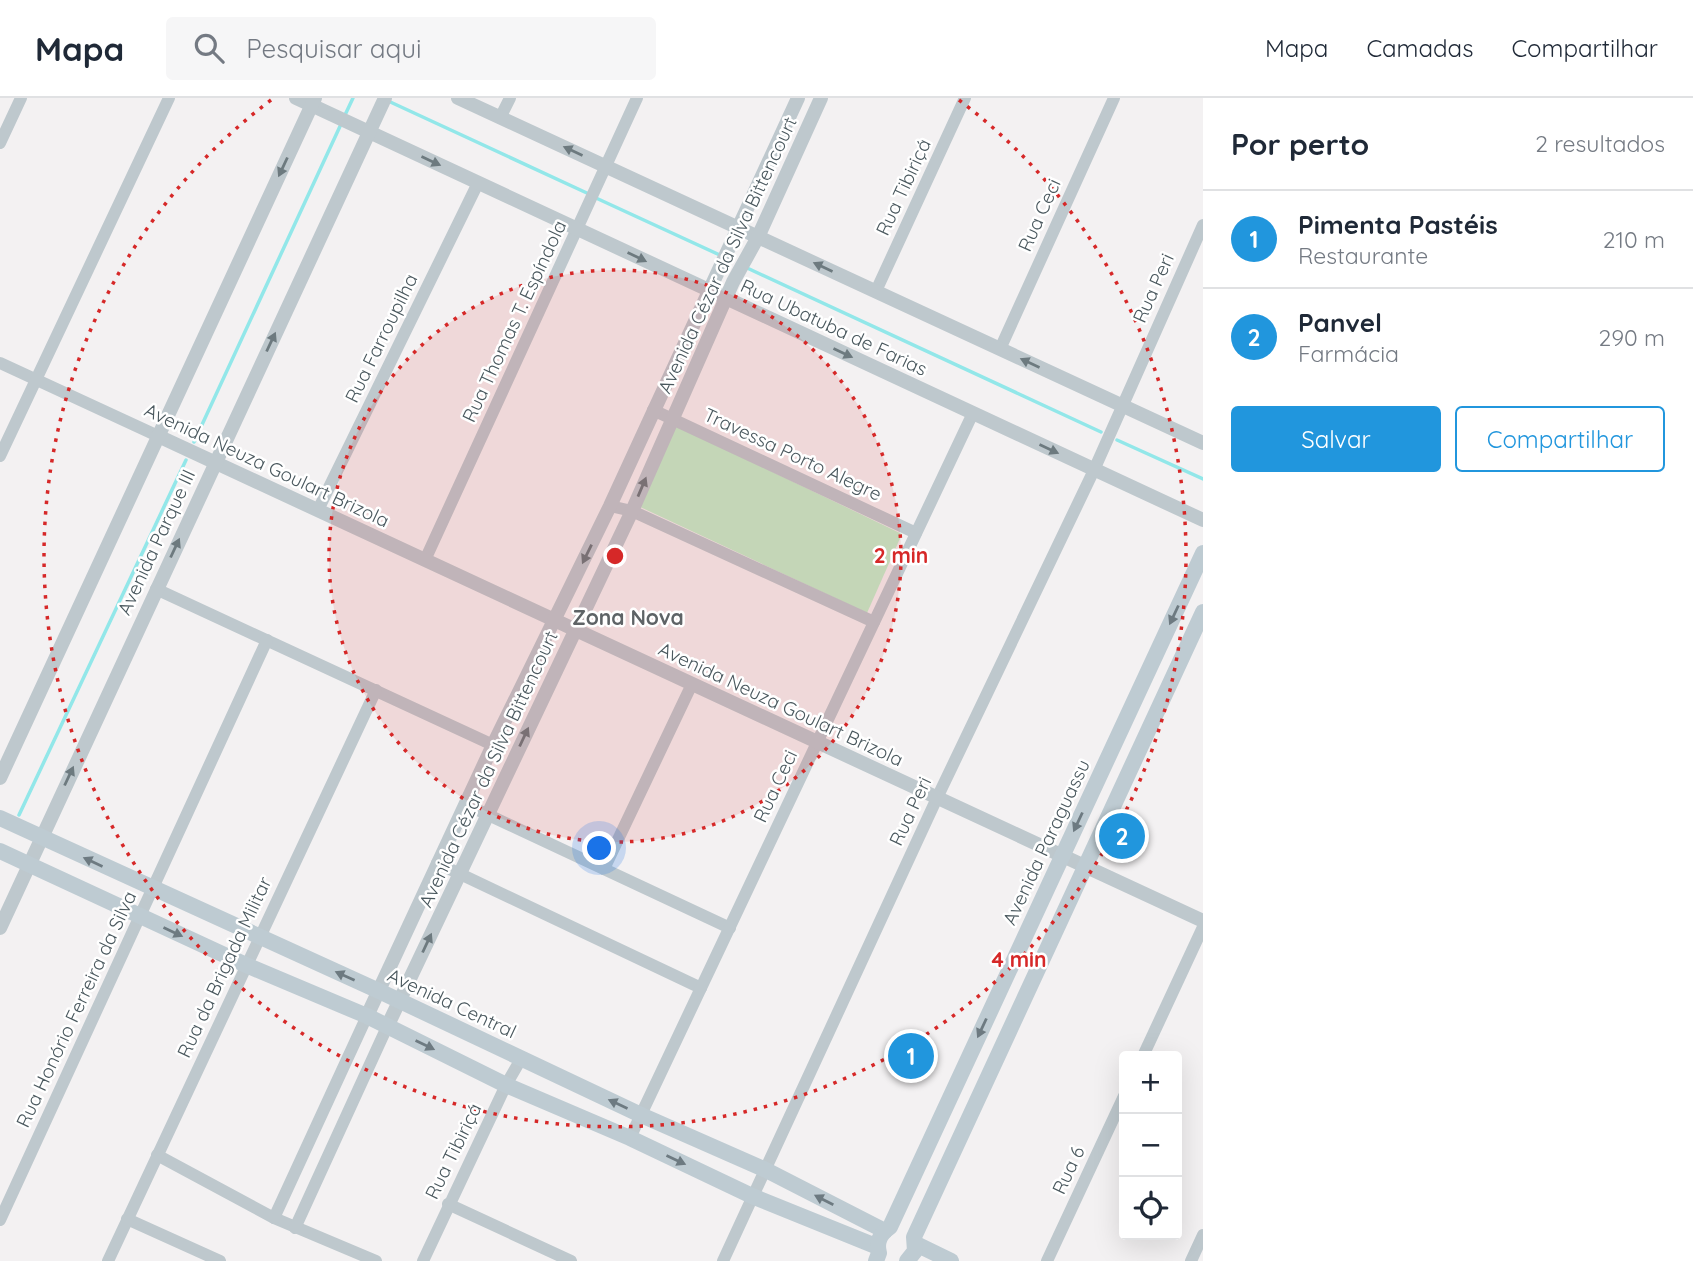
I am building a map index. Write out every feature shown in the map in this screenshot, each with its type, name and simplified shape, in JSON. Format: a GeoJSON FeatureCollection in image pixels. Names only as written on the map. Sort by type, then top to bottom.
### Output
{"type":"FeatureCollection","features":[{"type":"Feature","properties":{"kind":"main road","name":"Avenida Paraguassu"},"geometry":{"type":"LineString","coordinates":[[880,1256],[878,1241],[887,1229],[971,1054],[1203,553]]}},
{"type":"Feature","properties":{"kind":"main road"},"geometry":{"type":"LineString","coordinates":[[907,1261],[915,1251],[915,1240],[993,1064],[1203,612]]}},
{"type":"Feature","properties":{"kind":"main road","name":"Avenida Central"},"geometry":{"type":"LineString","coordinates":[[0,818],[379,991],[641,1115],[766,1170],[887,1229],[906,1229],[915,1240],[951,1261]]}},
{"type":"Feature","properties":{"kind":"main road"},"geometry":{"type":"LineString","coordinates":[[0,851],[246,965],[367,1016],[506,1084],[630,1138],[880,1256]]}},
{"type":"Feature","properties":{"kind":"main road"},"geometry":{"type":"LineString","coordinates":[[971,1054],[993,1064]]}},
{"type":"Feature","properties":{"kind":"street"},"geometry":{"type":"LineString","coordinates":[[0,143],[21,98]]}},
{"type":"Feature","properties":{"kind":"street"},"geometry":{"type":"LineString","coordinates":[[0,456],[169,98]]}},
{"type":"Feature","properties":{"kind":"street","name":"Rua Ubatuba de Farias"},"geometry":{"type":"LineString","coordinates":[[296,98],[314,102],[349,124],[478,183],[580,223],[712,287],[726,298],[1203,520]]}},
{"type":"Feature","properties":{"kind":"street","name":"Avenida Parque III"},"geometry":{"type":"LineString","coordinates":[[0,928],[385,98]]}},
{"type":"Feature","properties":{"kind":"street"},"geometry":{"type":"LineString","coordinates":[[458,98],[606,166],[735,234],[758,237],[1203,443]]}},
{"type":"Feature","properties":{"kind":"street"},"geometry":{"type":"LineString","coordinates":[[500,118],[509,98]]}},
{"type":"Feature","properties":{"kind":"street","name":"Rua Thomas T. Espíndola"},"geometry":{"type":"LineString","coordinates":[[425,560],[637,98]]}},
{"type":"Feature","properties":{"kind":"street","name":"Avenida Cézar da Silva Bittencourt"},"geometry":{"type":"LineString","coordinates":[[274,1218],[437,863],[610,506],[798,98]]}},
{"type":"Feature","properties":{"kind":"street","name":"Avenida Cézar da Silva Bittencourt"},"geometry":{"type":"LineString","coordinates":[[295,1228],[387,1027],[632,511],[733,282],[758,237],[821,98]]}},
{"type":"Feature","properties":{"kind":"street","name":"Rua Tibiriçá"},"geometry":{"type":"LineString","coordinates":[[876,291],[965,98]]}},
{"type":"Feature","properties":{"kind":"street","name":"Rua Ceci"},"geometry":{"type":"LineString","coordinates":[[1000,349],[1114,98]]}},
{"type":"Feature","properties":{"kind":"street"},"geometry":{"type":"LineString","coordinates":[[0,778],[314,102]]}},
{"type":"Feature","properties":{"kind":"street","name":"Rua Farroupilha"},"geometry":{"type":"LineString","coordinates":[[318,510],[478,183]]}},
{"type":"Feature","properties":{"kind":"street","name":"Rua Peri"},"geometry":{"type":"LineString","coordinates":[[723,1261],[937,798],[1094,470],[1203,225]]}},
{"type":"Feature","properties":{"kind":"street","name":"Avenida Neuza Goulart Brizola"},"geometry":{"type":"LineString","coordinates":[[0,363],[1203,921]]}},
{"type":"Feature","properties":{"kind":"street","name":"Travessa Porto Alegre"},"geometry":{"type":"LineString","coordinates":[[653,410],[916,533]]}},
{"type":"Feature","properties":{"kind":"street","name":"Rua Ceci"},"geometry":{"type":"LineString","coordinates":[[630,1138],[973,413]]}},
{"type":"Feature","properties":{"kind":"street"},"geometry":{"type":"LineString","coordinates":[[610,506],[632,511],[874,622]]}},
{"type":"Feature","properties":{"kind":"street"},"geometry":{"type":"LineString","coordinates":[[156,589],[493,745]]}},
{"type":"Feature","properties":{"kind":"street"},"geometry":{"type":"LineString","coordinates":[[152,889],[267,640]]}},
{"type":"Feature","properties":{"kind":"street"},"geometry":{"type":"LineString","coordinates":[[604,869],[692,684]]}},
{"type":"Feature","properties":{"kind":"street","name":"Rua da Brigada Militar"},"geometry":{"type":"LineString","coordinates":[[108,1261],[376,690]]}},
{"type":"Feature","properties":{"kind":"street"},"geometry":{"type":"LineString","coordinates":[[465,804],[730,928]]}},
{"type":"Feature","properties":{"kind":"street"},"geometry":{"type":"LineString","coordinates":[[437,863],[701,988]]}},
{"type":"Feature","properties":{"kind":"street","name":"Rua Honório Ferreira da Silva"},"geometry":{"type":"LineString","coordinates":[[0,1220],[152,889]]}},
{"type":"Feature","properties":{"kind":"street"},"geometry":{"type":"LineString","coordinates":[[1145,1051],[1203,926]]}},
{"type":"Feature","properties":{"kind":"street","name":"Rua Tibiriçá"},"geometry":{"type":"LineString","coordinates":[[423,1261],[506,1084],[521,1059]]}},
{"type":"Feature","properties":{"kind":"street","name":"Rua 6"},"geometry":{"type":"LineString","coordinates":[[1047,1261],[1119,1107]]}},
{"type":"Feature","properties":{"kind":"street"},"geometry":{"type":"LineString","coordinates":[[157,1155],[274,1218],[376,1261]]}},
{"type":"Feature","properties":{"kind":"street"},"geometry":{"type":"LineString","coordinates":[[449,1204],[571,1261]]}},
{"type":"Feature","properties":{"kind":"street"},"geometry":{"type":"LineString","coordinates":[[127,1219],[220,1261]]}},
{"type":"Feature","properties":{"kind":"street"},"geometry":{"type":"LineString","coordinates":[[1191,1261],[1203,1235]]}},
{"type":"Feature","properties":{"kind":"green space"},"geometry":{"type":"Polygon","coordinates":[[[675,425],[902,534],[867,613],[638,506],[675,425]]]}},
{"type":"Feature","properties":{"kind":"waterway"},"geometry":{"type":"LineString","coordinates":[[345,115],[353,98]]}},
{"type":"Feature","properties":{"kind":"waterway"},"geometry":{"type":"LineString","coordinates":[[386,100],[589,194]]}},
{"type":"Feature","properties":{"kind":"waterway"},"geometry":{"type":"LineString","coordinates":[[194,442],[342,122]]}},
{"type":"Feature","properties":{"kind":"waterway"},"geometry":{"type":"LineString","coordinates":[[596,198],[722,256]]}},
{"type":"Feature","properties":{"kind":"waterway"},"geometry":{"type":"LineString","coordinates":[[745,267],[1101,432]]}},
{"type":"Feature","properties":{"kind":"waterway"},"geometry":{"type":"LineString","coordinates":[[1117,440],[1203,479]]}},
{"type":"Feature","properties":{"kind":"waterway"},"geometry":{"type":"LineString","coordinates":[[19,815],[186,460]]}},
{"type":"Feature","properties":{"kind":"place","name":"Panvel"},"geometry":{"type":"Point","coordinates":[1122,836]}},
{"type":"Feature","properties":{"kind":"place","name":"Pimenta Pastéis"},"geometry":{"type":"Point","coordinates":[911,1056]}},
{"type":"Feature","properties":{"kind":"district","name":"Zona Nova"},"geometry":{"type":"Point","coordinates":[628,617]}}]}
